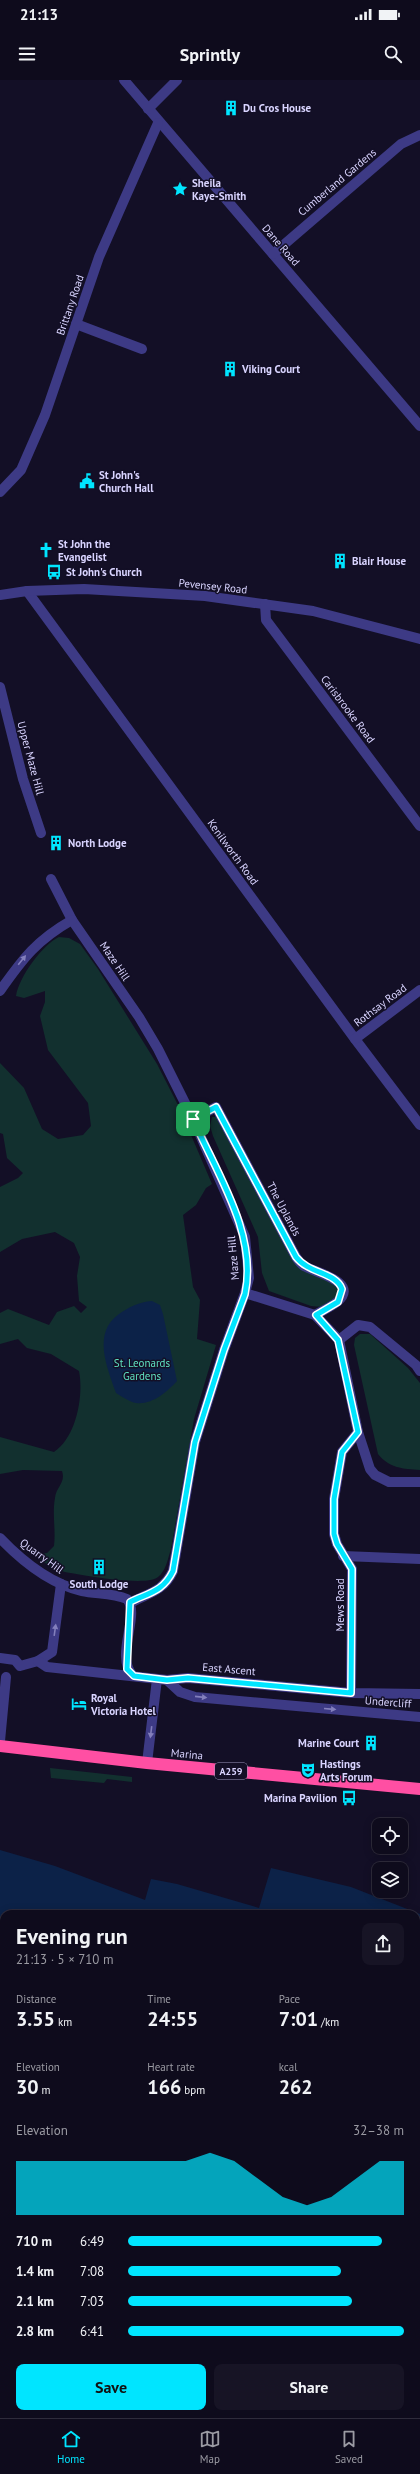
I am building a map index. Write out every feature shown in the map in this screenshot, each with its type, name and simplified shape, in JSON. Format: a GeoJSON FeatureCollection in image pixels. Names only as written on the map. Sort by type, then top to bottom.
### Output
{"type":"FeatureCollection","features":[{"type":"Feature","properties":{"kind":"highway","name":"Marina"},"geometry":{"type":"LineString","coordinates":[[0,1746],[147,1763],[420,1789]]}},
{"type":"Feature","properties":{"kind":"street","name":"Dane Road"},"geometry":{"type":"LineString","coordinates":[[124,80],[158,123],[273,254],[420,426]]}},
{"type":"Feature","properties":{"kind":"street"},"geometry":{"type":"LineString","coordinates":[[148,110],[177,80]]}},
{"type":"Feature","properties":{"kind":"street","name":"Brittany Road"},"geometry":{"type":"LineString","coordinates":[[0,492],[21,470],[45,415],[99,257],[158,123]]}},
{"type":"Feature","properties":{"kind":"street","name":"Cumberland Gardens"},"geometry":{"type":"LineString","coordinates":[[273,254],[401,144],[420,135]]}},
{"type":"Feature","properties":{"kind":"street"},"geometry":{"type":"LineString","coordinates":[[76,324],[142,349]]}},
{"type":"Feature","properties":{"kind":"street","name":"Pevensey Road"},"geometry":{"type":"LineString","coordinates":[[0,595],[27,591],[84,590],[205,596],[313,611],[420,639]]}},
{"type":"Feature","properties":{"kind":"street","name":"Kenilworth Road"},"geometry":{"type":"LineString","coordinates":[[27,591],[354,1039],[420,1125]]}},
{"type":"Feature","properties":{"kind":"street","name":"Carisbrooke Road"},"geometry":{"type":"LineString","coordinates":[[265,604],[266,620],[419,824]]}},
{"type":"Feature","properties":{"kind":"street","name":"Upper Maze Hill"},"geometry":{"type":"LineString","coordinates":[[0,687],[23,779],[41,834]]}},
{"type":"Feature","properties":{"kind":"street","name":"Maze Hill"},"geometry":{"type":"LineString","coordinates":[[51,879],[72,920],[139,1016],[158,1049],[193,1119],[245,1237],[249,1278],[245,1294],[221,1357],[195,1442],[173,1571],[167,1583],[159,1589],[130,1602]]}},
{"type":"Feature","properties":{"kind":"street"},"geometry":{"type":"LineString","coordinates":[[0,991],[23,958],[49,934],[72,920]]}},
{"type":"Feature","properties":{"kind":"street","name":"Rothsay Road"},"geometry":{"type":"LineString","coordinates":[[354,1039],[420,990]]}},
{"type":"Feature","properties":{"kind":"street","name":"The Uplands"},"geometry":{"type":"LineString","coordinates":[[193,1119],[216,1107],[296,1257],[302,1265],[334,1277],[341,1284],[342,1296],[338,1302],[316,1315]]}},
{"type":"Feature","properties":{"kind":"street"},"geometry":{"type":"LineString","coordinates":[[245,1294],[316,1315],[338,1340],[358,1432],[370,1469],[375,1475],[389,1482],[420,1482]]}},
{"type":"Feature","properties":{"kind":"street"},"geometry":{"type":"LineString","coordinates":[[338,1340],[358,1325],[370,1326],[416,1365],[420,1371]]}},
{"type":"Feature","properties":{"kind":"street","name":"Mews Road"},"geometry":{"type":"LineString","coordinates":[[351,1693],[352,1569],[343,1556],[334,1534],[336,1482],[342,1452],[358,1432]]}},
{"type":"Feature","properties":{"kind":"street","name":"Quarry Hill"},"geometry":{"type":"LineString","coordinates":[[0,1538],[26,1562],[61,1584],[52,1652],[38,1661]]}},
{"type":"Feature","properties":{"kind":"street"},"geometry":{"type":"LineString","coordinates":[[343,1556],[420,1559]]}},
{"type":"Feature","properties":{"kind":"street"},"geometry":{"type":"LineString","coordinates":[[61,1584],[86,1592],[121,1596],[130,1602],[126,1659],[127,1669],[134,1676]]}},
{"type":"Feature","properties":{"kind":"street"},"geometry":{"type":"LineString","coordinates":[[0,1658],[15,1660],[20,1666]]}},
{"type":"Feature","properties":{"kind":"street"},"geometry":{"type":"LineString","coordinates":[[0,1741],[3,1676],[20,1666],[38,1661]]}},
{"type":"Feature","properties":{"kind":"street","name":"East Ascent"},"geometry":{"type":"LineString","coordinates":[[38,1661],[47,1667],[162,1680],[188,1678],[351,1693],[420,1694]]}},
{"type":"Feature","properties":{"kind":"street"},"geometry":{"type":"LineString","coordinates":[[147,1763],[162,1680]]}},
{"type":"Feature","properties":{"kind":"street","name":"Undercliff"},"geometry":{"type":"LineString","coordinates":[[162,1680],[180,1692],[195,1697],[420,1717]]}},
{"type":"Feature","properties":{"kind":"green space","name":"St. Leonards Gardens"},"geometry":{"type":"Polygon","coordinates":[[[59,937],[69,938],[80,944],[98,969],[157,1064],[179,1107],[212,1184],[206,1188],[196,1205],[183,1215],[193,1287],[200,1300],[197,1339],[216,1345],[194,1419],[171,1549],[163,1571],[158,1577],[152,1580],[128,1581],[65,1572],[50,1566],[38,1558],[40,1554],[47,1553],[54,1546],[54,1504],[56,1494],[63,1479],[62,1471],[23,1470],[0,1474],[0,1437],[54,1452],[62,1446],[68,1437],[77,1416],[79,1404],[79,1371],[51,1354],[27,1348],[18,1339],[0,1344],[0,1313],[8,1309],[49,1325],[57,1312],[74,1306],[81,1313],[87,1307],[79,1301],[77,1276],[80,1257],[74,1243],[55,1232],[22,1239],[0,1252],[0,1187],[18,1178],[23,1173],[7,1158],[3,1134],[0,1133],[0,1063],[24,1088],[42,1129],[58,1139],[83,1135],[91,1126],[88,1103],[48,1050],[40,1016],[45,1002],[45,991],[24,998],[16,996],[26,971],[32,962],[52,941],[59,937]]]}},
{"type":"Feature","properties":{"kind":"green space"},"geometry":{"type":"Polygon","coordinates":[[[212,1117],[217,1117],[294,1261],[339,1287],[337,1297],[322,1307],[311,1306],[269,1291],[262,1273],[258,1237],[213,1136],[210,1126],[212,1117]]]}},
{"type":"Feature","properties":{"kind":"green space"},"geometry":{"type":"Polygon","coordinates":[[[360,1334],[370,1334],[408,1368],[420,1383],[420,1470],[397,1467],[382,1459],[378,1454],[354,1345],[355,1338],[360,1334]]]}},
{"type":"Feature","properties":{"kind":"green space"},"geometry":{"type":"Polygon","coordinates":[[[50,1768],[132,1777],[132,1782],[107,1779],[104,1783],[51,1778],[50,1768]]]}},
{"type":"Feature","properties":{"kind":"water"},"geometry":{"type":"Polygon","coordinates":[[[152,1301],[160,1305],[163,1314],[177,1381],[159,1397],[148,1402],[136,1403],[116,1393],[106,1362],[104,1340],[106,1331],[111,1322],[119,1314],[134,1305],[152,1301]]]}},
{"type":"Feature","properties":{"kind":"water"},"geometry":{"type":"Polygon","coordinates":[[[0,1850],[55,1866],[145,1900],[151,1879],[177,1884],[259,1908],[271,1868],[351,1887],[372,1895],[372,1898],[379,1898],[410,1910],[0,1910],[0,1850]]]}},
{"type":"Feature","properties":{"kind":"place","name":"Du Cros House"},"geometry":{"type":"Point","coordinates":[231,108]}},
{"type":"Feature","properties":{"kind":"place","name":"Sheila Kaye-Smith"},"geometry":{"type":"Point","coordinates":[180,189]}},
{"type":"Feature","properties":{"kind":"place","name":"Viking Court"},"geometry":{"type":"Point","coordinates":[230,369]}},
{"type":"Feature","properties":{"kind":"place","name":"St John's Church Hall"},"geometry":{"type":"Point","coordinates":[87,481]}},
{"type":"Feature","properties":{"kind":"place","name":"St John the Evangelist"},"geometry":{"type":"Point","coordinates":[46,550]}},
{"type":"Feature","properties":{"kind":"place","name":"Blair House"},"geometry":{"type":"Point","coordinates":[340,561]}},
{"type":"Feature","properties":{"kind":"place","name":"St John's Church"},"geometry":{"type":"Point","coordinates":[54,572]}},
{"type":"Feature","properties":{"kind":"place","name":"North Lodge"},"geometry":{"type":"Point","coordinates":[56,843]}},
{"type":"Feature","properties":{"kind":"place","name":"South Lodge"},"geometry":{"type":"Point","coordinates":[99,1567]}},
{"type":"Feature","properties":{"kind":"place","name":"Royal Victoria Hotel"},"geometry":{"type":"Point","coordinates":[79,1704]}},
{"type":"Feature","properties":{"kind":"place","name":"Marine Court"},"geometry":{"type":"Point","coordinates":[371,1743]}},
{"type":"Feature","properties":{"kind":"place","name":"Hastings Arts Forum"},"geometry":{"type":"Point","coordinates":[308,1770]}},
{"type":"Feature","properties":{"kind":"place","name":"Marina Pavilion"},"geometry":{"type":"Point","coordinates":[349,1798]}},
{"type":"Feature","properties":{"kind":"route"},"geometry":{"type":"LineString","coordinates":[[216,1107],[296,1257],[302,1265],[320,1274],[334,1277],[341,1284],[342,1296],[338,1302],[316,1315],[338,1340],[358,1432],[349,1441],[342,1452],[338,1466],[334,1499],[334,1534],[343,1556],[352,1569],[351,1693],[188,1678],[167,1680],[134,1676],[127,1669],[126,1659],[131,1608],[130,1602],[159,1589],[167,1583],[173,1571],[187,1480],[195,1442],[204,1409],[245,1294],[249,1278],[245,1237],[234,1209],[193,1119],[216,1107]]}}]}
